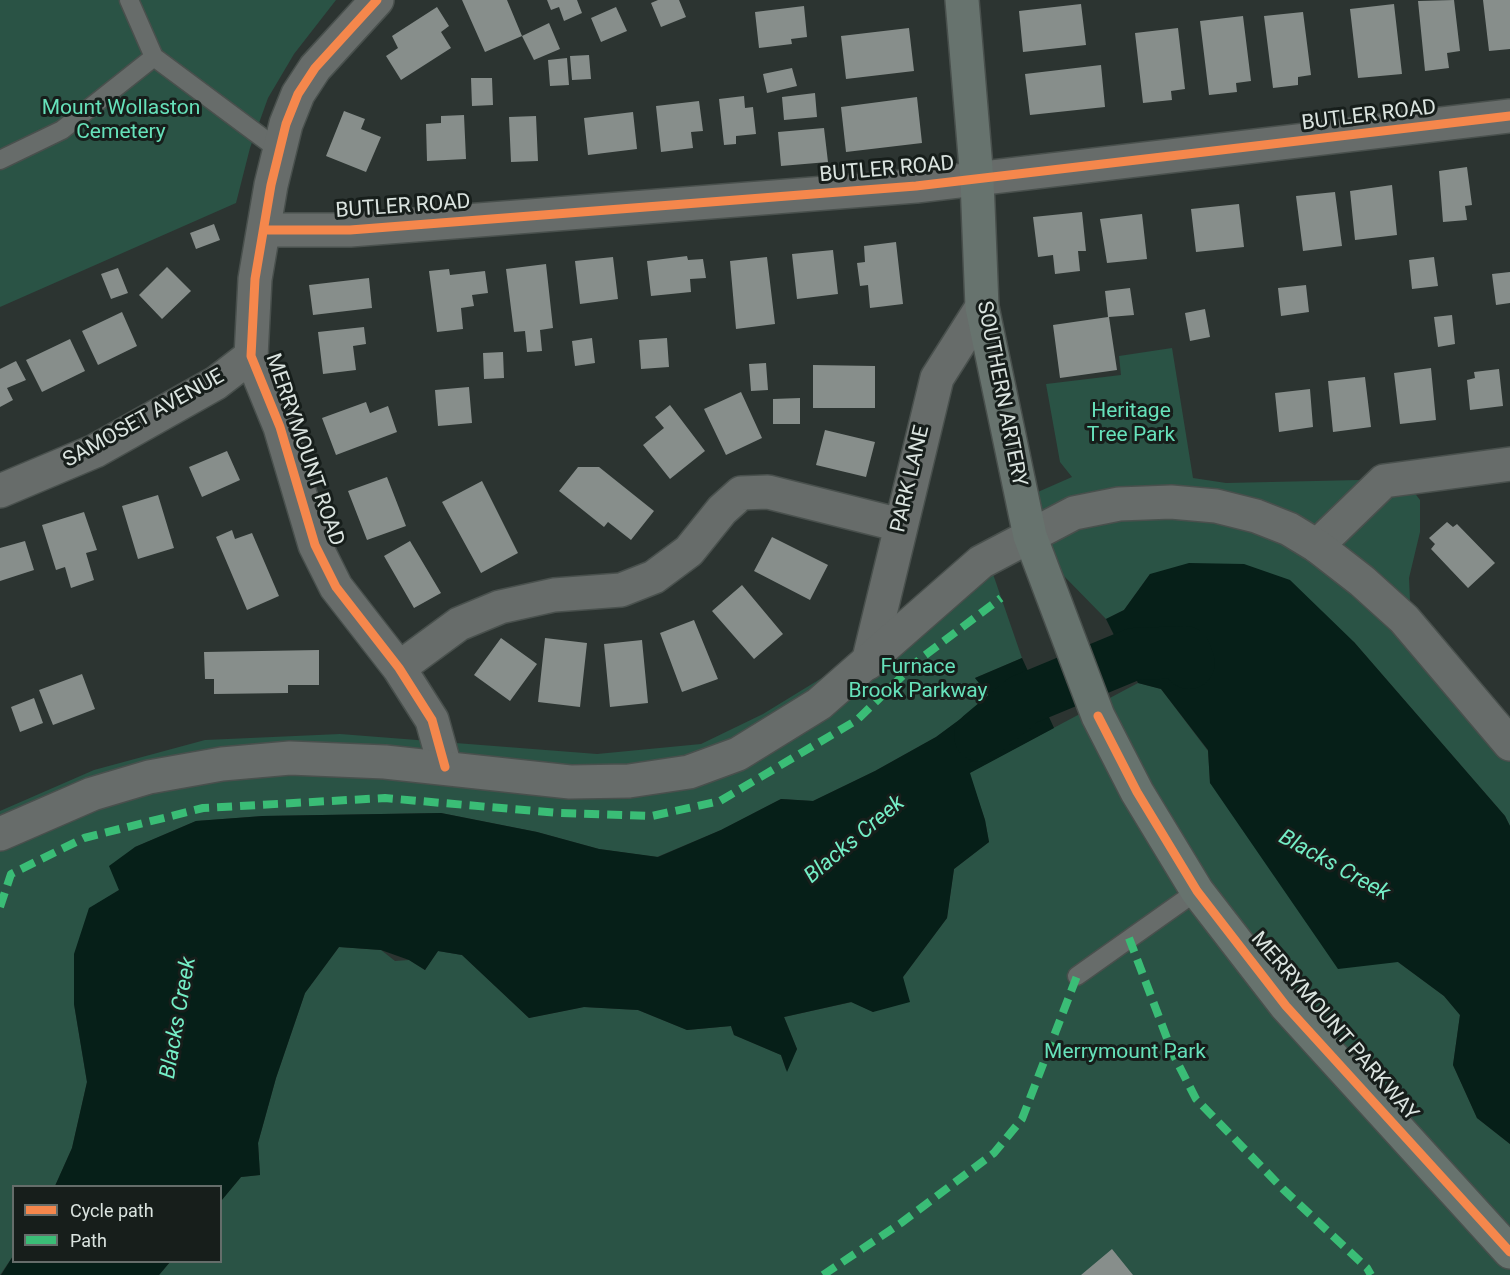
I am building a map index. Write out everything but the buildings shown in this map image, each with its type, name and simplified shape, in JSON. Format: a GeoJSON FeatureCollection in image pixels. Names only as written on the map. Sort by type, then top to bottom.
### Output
{"type":"FeatureCollection","features":[{"type":"Feature","properties":{"kind":"main road","name":"SOUTHERN ARTERY"},"geometry":{"type":"LineString","coordinates":[[962,0],[977,180],[982,307],[1030,536]]}},
{"type":"Feature","properties":{"kind":"main road","name":"MERRYMOUNT PARKWAY"},"geometry":{"type":"LineString","coordinates":[[1030,536],[1098,716],[1137,792],[1197,891],[1286,1006],[1510,1252]]}},
{"type":"Feature","properties":{"kind":"street","name":"MERRYMOUNT ROAD"},"geometry":{"type":"LineString","coordinates":[[377,0],[347,30],[298,94],[279,150],[271,184],[255,279],[251,356],[280,427],[315,545],[336,586],[399,668],[432,720],[445,767]]}},
{"type":"Feature","properties":{"kind":"street","name":"BUTLER ROAD"},"geometry":{"type":"LineString","coordinates":[[265,230],[350,230],[977,180],[1510,116]]}},
{"type":"Feature","properties":{"kind":"street","name":"PARK LANE"},"geometry":{"type":"LineString","coordinates":[[868,663],[937,378],[982,307]]}},
{"type":"Feature","properties":{"kind":"street","name":"SAMOSET AVENUE"},"geometry":{"type":"LineString","coordinates":[[0,491],[95,451],[216,383],[251,356]]}},
{"type":"Feature","properties":{"kind":"street"},"geometry":{"type":"LineString","coordinates":[[1317,546],[1384,481],[1510,464]]}},
{"type":"Feature","properties":{"kind":"street"},"geometry":{"type":"LineString","coordinates":[[399,668],[459,624],[500,606],[554,595],[621,590],[654,577],[689,551],[722,510],[741,493],[768,492],[900,525]]}},
{"type":"Feature","properties":{"kind":"street"},"geometry":{"type":"LineString","coordinates":[[0,834],[92,794],[149,777],[222,764],[290,759],[445,767],[570,782],[629,781],[689,772],[738,754],[779,731],[819,704],[981,562],[1074,513],[1119,504],[1171,502],[1216,506],[1256,516],[1289,529],[1317,546],[1362,581],[1404,619],[1510,744]]}},
{"type":"Feature","properties":{"kind":"lane"},"geometry":{"type":"LineString","coordinates":[[129,0],[154,57],[279,150]]}},
{"type":"Feature","properties":{"kind":"lane"},"geometry":{"type":"LineString","coordinates":[[0,160],[62,130],[154,57]]}},
{"type":"Feature","properties":{"kind":"lane"},"geometry":{"type":"LineString","coordinates":[[1077,976],[1197,891]]}},
{"type":"Feature","properties":{"kind":"green space","name":"Mount Wollaston Cemetery"},"geometry":{"type":"Polygon","coordinates":[[[0,0],[336,0],[294,54],[268,98],[250,148],[236,203],[0,307],[0,0]]]}},
{"type":"Feature","properties":{"kind":"green space","name":"Heritage Tree Park"},"geometry":{"type":"Polygon","coordinates":[[[1172,348],[1193,478],[1226,483],[1404,479],[1420,500],[1420,532],[1409,578],[1410,601],[1429,639],[1510,734],[1510,826],[1505,816],[1354,642],[1150,574],[1124,610],[1106,619],[1061,573],[1031,495],[1072,477],[1060,462],[1046,384],[1121,375],[1119,356],[1172,348]]]}},
{"type":"Feature","properties":{"kind":"green space","name":"Furnace Brook Parkway"},"geometry":{"type":"Polygon","coordinates":[[[984,548],[1022,658],[975,678],[991,697],[936,737],[875,771],[813,801],[781,799],[721,830],[657,857],[599,849],[537,832],[441,813],[263,816],[196,821],[135,847],[119,890],[89,909],[74,1004],[87,1082],[72,1148],[55,1185],[12,1185],[12,1257],[0,1275],[0,811],[94,770],[205,740],[340,734],[597,754],[701,744],[763,714],[856,657],[984,548]]]}},
{"type":"Feature","properties":{"kind":"green space","name":"Merrymount Park"},"geometry":{"type":"Polygon","coordinates":[[[1138,683],[1161,689],[1208,751],[1210,783],[1398,962],[1444,996],[1460,1015],[1453,1065],[1477,1118],[1510,1144],[1510,1275],[159,1275],[169,1263],[222,1263],[222,1200],[241,1177],[260,1175],[258,1143],[276,1078],[305,993],[339,947],[381,950],[395,961],[409,960],[425,970],[438,951],[462,955],[529,1018],[584,1007],[638,1010],[687,1030],[731,1026],[734,1035],[781,1055],[786,1070],[797,1049],[784,1017],[852,1002],[873,1012],[903,977],[947,918],[954,869],[989,842],[985,820],[969,773],[1138,683]]]}},
{"type":"Feature","properties":{"kind":"water"},"geometry":{"type":"Polygon","coordinates":[[[1189,563],[1244,564],[1290,580],[1354,642],[1505,816],[1510,826],[1510,1144],[1477,1118],[1453,1065],[1460,1015],[1444,996],[1398,962],[1338,969],[1210,783],[1208,750],[1161,689],[1138,683],[1106,619],[1124,610],[1150,574],[1189,563]]]}},
{"type":"Feature","properties":{"kind":"water"},"geometry":{"type":"Polygon","coordinates":[[[1022,658],[1054,728],[970,773],[985,820],[989,842],[954,869],[947,918],[903,977],[910,1002],[873,1012],[851,1002],[784,1017],[797,1049],[787,1072],[781,1055],[734,1035],[731,1026],[687,1030],[638,1010],[584,1007],[529,1018],[462,955],[438,951],[425,970],[409,960],[381,950],[339,947],[305,993],[276,1078],[258,1143],[260,1175],[241,1177],[222,1200],[222,1185],[55,1185],[72,1148],[87,1082],[74,1004],[74,954],[89,908],[119,890],[109,866],[135,847],[196,821],[263,816],[441,813],[537,832],[599,849],[658,857],[721,830],[781,799],[813,801],[875,771],[936,737],[990,697],[975,678],[1022,658]]]}},
{"type":"Feature","properties":{"kind":"water"},"geometry":{"type":"Polygon","coordinates":[[[12,1258],[12,1263],[169,1263],[159,1275],[1,1275],[12,1258]]]}},
{"type":"Feature","properties":{"kind":"waterway","name":"Blacks Creek"},"geometry":{"type":"LineString","coordinates":[[980,736],[1023,700],[1134,654],[1185,652],[1189,663]]}},
{"type":"Feature","properties":{"kind":"marked path"},"geometry":{"type":"LineString","coordinates":[[0,907],[11,874],[84,838],[203,808],[385,798],[558,813],[652,816],[720,801],[857,720],[920,659],[1001,598]]}},
{"type":"Feature","properties":{"kind":"marked path"},"geometry":{"type":"LineString","coordinates":[[1129,938],[1173,1054],[1196,1099],[1283,1189],[1367,1268],[1371,1275]]}},
{"type":"Feature","properties":{"kind":"marked path"},"geometry":{"type":"LineString","coordinates":[[823,1275],[901,1223],[994,1153],[1022,1119],[1077,976]]}},
{"type":"Feature","properties":{"kind":"cycle path"},"geometry":{"type":"LineString","coordinates":[[377,0],[315,68],[298,94],[286,124],[271,185],[255,279],[251,356],[280,427],[315,545],[336,587],[399,668],[432,720],[445,767]]}},
{"type":"Feature","properties":{"kind":"cycle path"},"geometry":{"type":"LineString","coordinates":[[265,230],[350,230],[916,186],[1510,116]]}},
{"type":"Feature","properties":{"kind":"cycle path"},"geometry":{"type":"LineString","coordinates":[[1098,716],[1137,792],[1197,891],[1286,1006],[1510,1252]]}}]}
